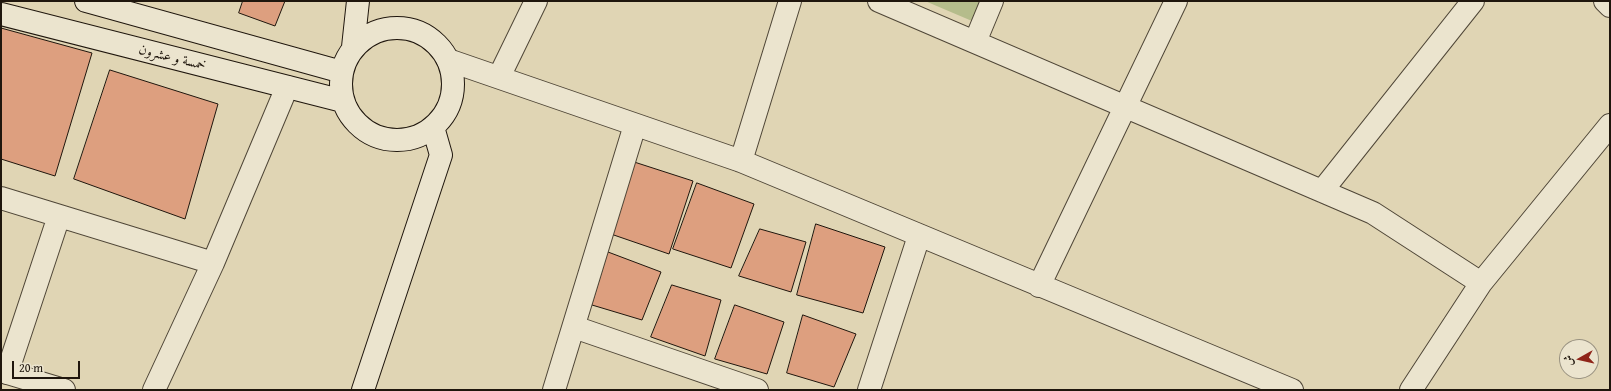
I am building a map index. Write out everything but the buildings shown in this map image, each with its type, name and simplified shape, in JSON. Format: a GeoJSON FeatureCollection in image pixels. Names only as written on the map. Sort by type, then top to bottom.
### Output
{"type":"FeatureCollection","features":[{"type":"Feature","properties":{"kind":"street"},"geometry":{"type":"LineString","coordinates":[[86,1],[125,7],[342,72]]}},
{"type":"Feature","properties":{"kind":"street"},"geometry":{"type":"LineString","coordinates":[[354,47],[358,1]]}},
{"type":"Feature","properties":{"kind":"street"},"geometry":{"type":"LineString","coordinates":[[499,77],[536,1]]}},
{"type":"Feature","properties":{"kind":"street"},"geometry":{"type":"LineString","coordinates":[[741,162],[790,1]]}},
{"type":"Feature","properties":{"kind":"street"},"geometry":{"type":"LineString","coordinates":[[879,1],[1373,213],[1481,283]]}},
{"type":"Feature","properties":{"kind":"street"},"geometry":{"type":"LineString","coordinates":[[975,42],[992,1]]}},
{"type":"Feature","properties":{"kind":"street"},"geometry":{"type":"LineString","coordinates":[[1039,286],[1176,1]]}},
{"type":"Feature","properties":{"kind":"street"},"geometry":{"type":"LineString","coordinates":[[1605,1],[1610,6]]}},
{"type":"Feature","properties":{"kind":"street"},"geometry":{"type":"LineString","coordinates":[[1322,191],[1469,2]]}},
{"type":"Feature","properties":{"kind":"street","name":"خمسة و عشرون"},"geometry":{"type":"LineString","coordinates":[[1,14],[343,101]]}},
{"type":"Feature","properties":{"kind":"street"},"geometry":{"type":"LineString","coordinates":[[404,27],[423,33],[438,44],[448,60],[453,78],[452,97],[445,113],[433,127],[418,136],[400,140],[381,138],[365,130],[356,122],[343,101],[340,82],[344,64],[354,47],[368,35],[380,30],[386,28],[404,27]]}},
{"type":"Feature","properties":{"kind":"street"},"geometry":{"type":"LineString","coordinates":[[448,60],[741,162],[1292,390]]}},
{"type":"Feature","properties":{"kind":"street"},"geometry":{"type":"LineString","coordinates":[[154,390],[213,263],[287,87]]}},
{"type":"Feature","properties":{"kind":"street"},"geometry":{"type":"LineString","coordinates":[[554,390],[635,125]]}},
{"type":"Feature","properties":{"kind":"street"},"geometry":{"type":"LineString","coordinates":[[1411,390],[1481,283],[1610,125]]}},
{"type":"Feature","properties":{"kind":"street"},"geometry":{"type":"LineString","coordinates":[[364,390],[441,155],[433,127]]}},
{"type":"Feature","properties":{"kind":"street"},"geometry":{"type":"LineString","coordinates":[[1,198],[213,263]]}},
{"type":"Feature","properties":{"kind":"street"},"geometry":{"type":"LineString","coordinates":[[59,216],[4,372],[64,390]]}},
{"type":"Feature","properties":{"kind":"street"},"geometry":{"type":"LineString","coordinates":[[869,390],[919,236]]}},
{"type":"Feature","properties":{"kind":"street"},"geometry":{"type":"LineString","coordinates":[[574,327],[757,390]]}},
{"type":"Feature","properties":{"kind":"green space"},"geometry":{"type":"Polygon","coordinates":[[[925,1],[980,1],[972,21],[925,1]]]}}]}
